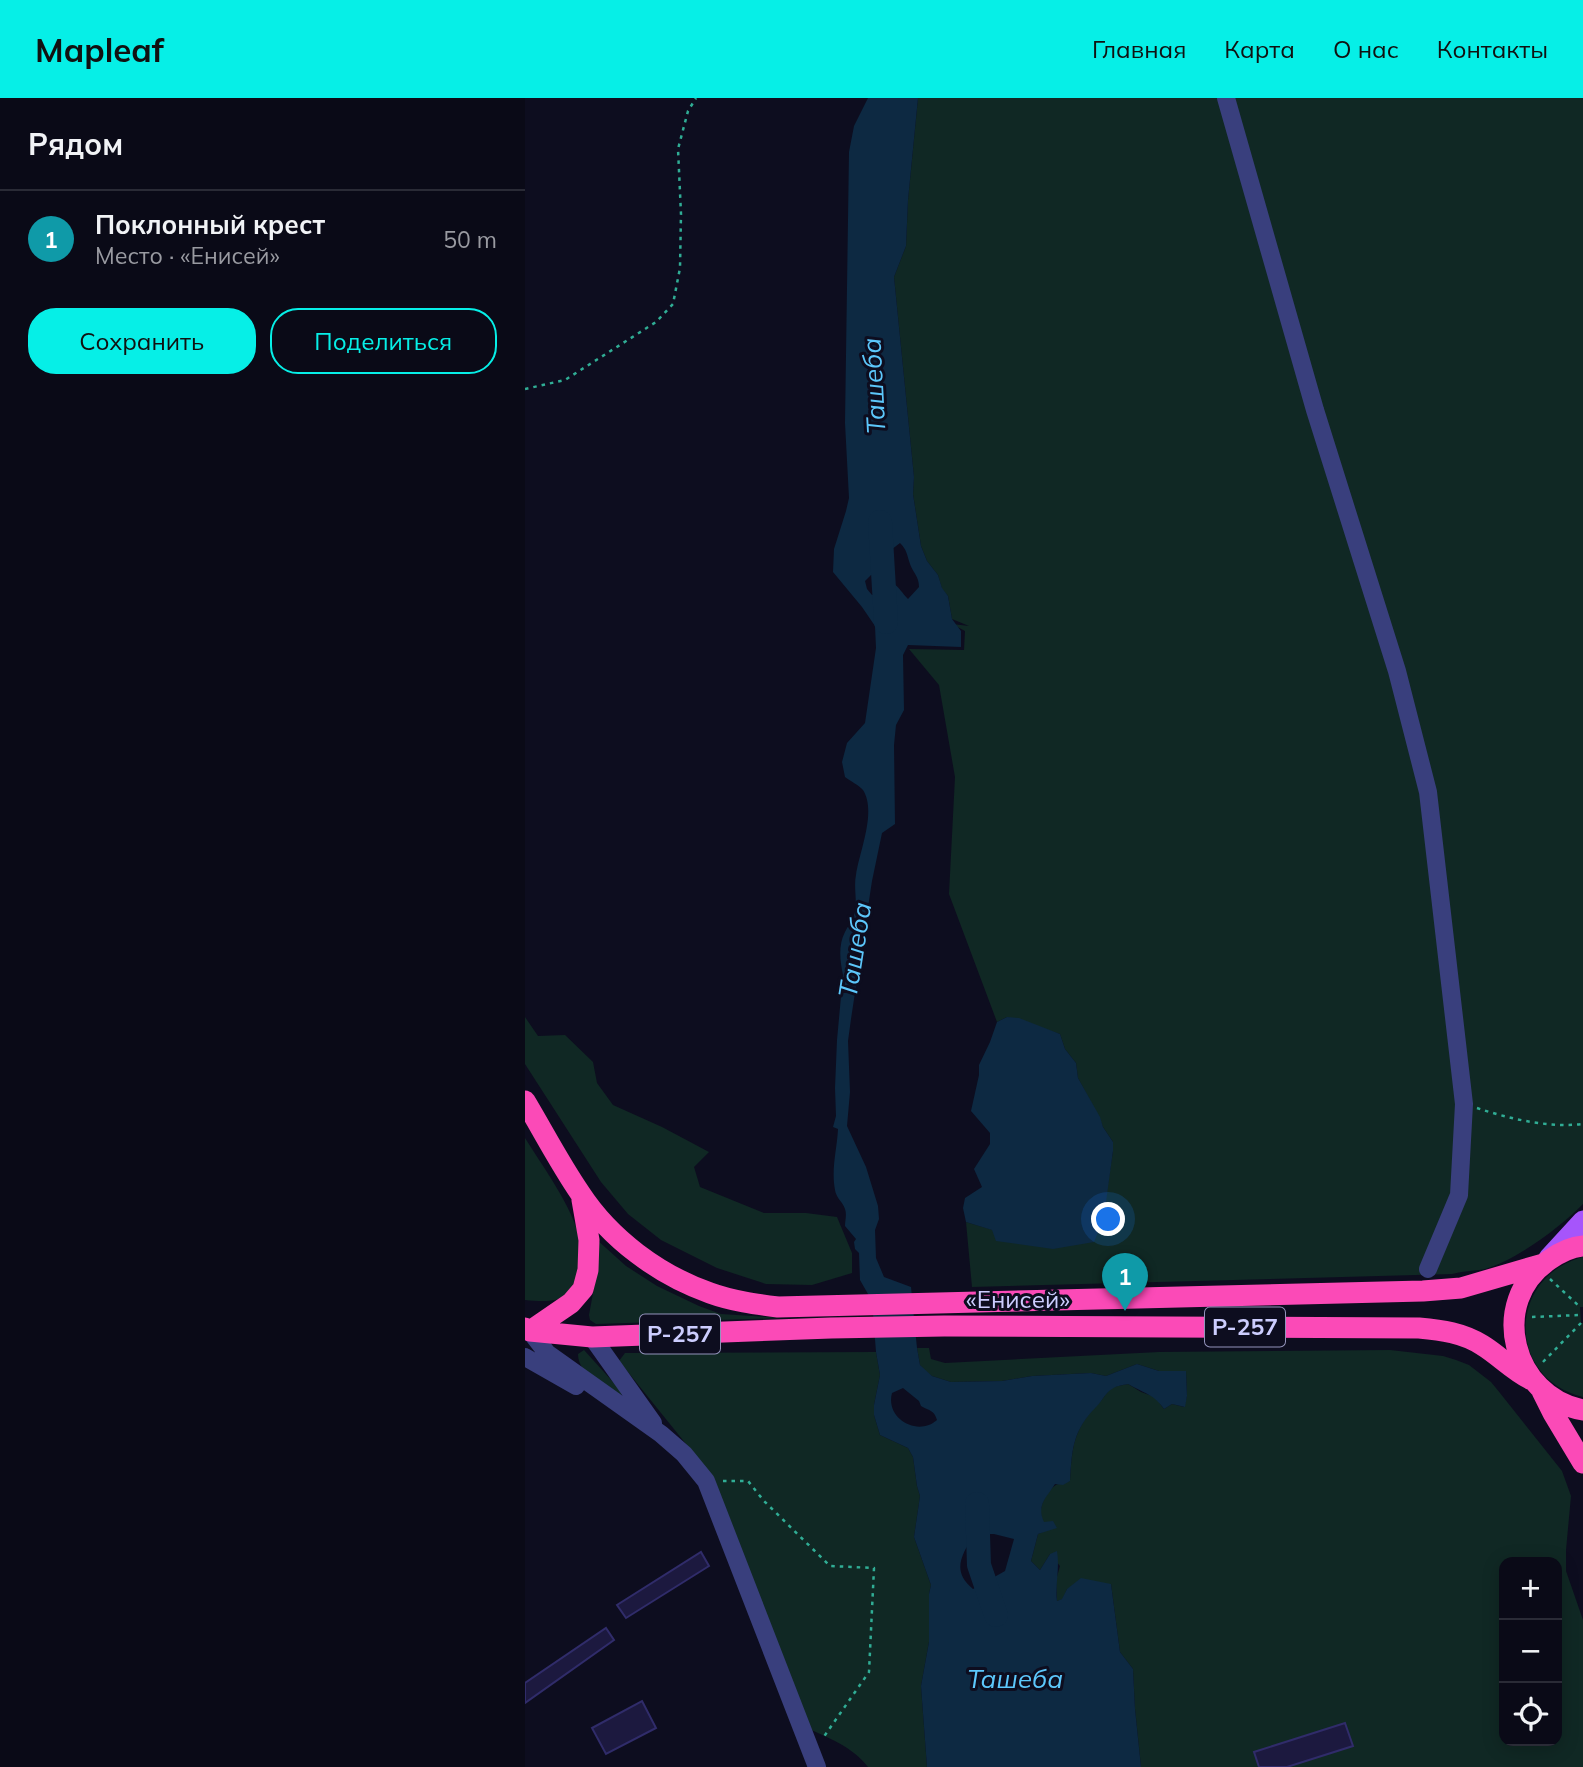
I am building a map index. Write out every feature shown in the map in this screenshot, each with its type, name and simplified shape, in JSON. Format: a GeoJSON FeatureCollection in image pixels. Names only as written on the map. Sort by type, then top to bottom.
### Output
{"type":"FeatureCollection","features":[{"type":"Feature","properties":{"kind":"highway","name":"«Енисей»"},"geometry":{"type":"LineString","coordinates":[[525,1101],[581,1195],[604,1223],[631,1249],[658,1268],[710,1293],[740,1301],[778,1307],[1423,1291],[1461,1288],[1543,1264]]}},
{"type":"Feature","properties":{"kind":"highway","name":"«Енисей»"},"geometry":{"type":"LineString","coordinates":[[525,1117],[551,1145]]}},
{"type":"Feature","properties":{"kind":"highway","name":"«Енисей»"},"geometry":{"type":"LineString","coordinates":[[527,1330],[571,1303],[583,1289],[588,1270],[589,1240],[581,1195]]}},
{"type":"Feature","properties":{"kind":"highway","name":"«Енисей»"},"geometry":{"type":"LineString","coordinates":[[1583,1246],[1559,1254],[1532,1275],[1518,1303],[1515,1318],[1515,1344],[1519,1357],[1583,1463]]}},
{"type":"Feature","properties":{"kind":"highway","name":"«Енисей»"},"geometry":{"type":"LineString","coordinates":[[527,1330],[592,1337],[944,1326],[1429,1329],[1455,1334],[1482,1345],[1563,1404],[1583,1410]]}},
{"type":"Feature","properties":{"kind":"main road"},"geometry":{"type":"LineString","coordinates":[[1543,1264],[1583,1222]]}},
{"type":"Feature","properties":{"kind":"street"},"geometry":{"type":"LineString","coordinates":[[1226,98],[1315,410],[1397,671],[1428,792],[1464,1104],[1459,1195],[1428,1269]]}},
{"type":"Feature","properties":{"kind":"street"},"geometry":{"type":"LineString","coordinates":[[527,1330],[547,1353],[661,1434],[684,1454],[706,1481],[817,1767]]}},
{"type":"Feature","properties":{"kind":"street"},"geometry":{"type":"LineString","coordinates":[[592,1337],[661,1434]]}},
{"type":"Feature","properties":{"kind":"street"},"geometry":{"type":"LineString","coordinates":[[525,1357],[661,1434]]}},
{"type":"Feature","properties":{"kind":"path"},"geometry":{"type":"LineString","coordinates":[[525,389],[565,380],[656,322],[673,304],[680,268],[678,149],[688,111],[696,98]]}},
{"type":"Feature","properties":{"kind":"path"},"geometry":{"type":"LineString","coordinates":[[1464,1104],[1497,1115],[1549,1125],[1583,1125]]}},
{"type":"Feature","properties":{"kind":"path"},"geometry":{"type":"LineString","coordinates":[[1543,1264],[1546,1276],[1580,1307]]}},
{"type":"Feature","properties":{"kind":"path"},"geometry":{"type":"LineString","coordinates":[[1515,1318],[1580,1315]]}},
{"type":"Feature","properties":{"kind":"path"},"geometry":{"type":"LineString","coordinates":[[1537,1385],[1538,1368],[1581,1323]]}},
{"type":"Feature","properties":{"kind":"path"},"geometry":{"type":"LineString","coordinates":[[706,1481],[748,1481],[764,1501],[830,1566],[874,1568],[869,1672],[818,1745]]}},
{"type":"Feature","properties":{"kind":"green space"},"geometry":{"type":"Polygon","coordinates":[[[918,98],[1583,98],[1583,1204],[1551,1232],[1510,1259],[1485,1269],[1452,1274],[972,1287],[966,1222],[993,1230],[1102,1222],[1113,1142],[1078,1078],[1076,1063],[1065,1049],[1060,1034],[1007,1017],[997,1022],[949,894],[955,777],[939,685],[909,649],[964,650],[965,631],[952,624],[969,626],[952,619],[948,596],[921,546],[913,494],[914,477],[894,277],[906,246],[918,98]]]}},
{"type":"Feature","properties":{"kind":"green space"},"geometry":{"type":"Polygon","coordinates":[[[525,1017],[538,1036],[565,1035],[593,1062],[597,1083],[613,1105],[709,1152],[694,1167],[700,1187],[764,1213],[806,1213],[837,1217],[852,1253],[852,1273],[812,1285],[766,1284],[717,1268],[661,1240],[628,1214],[601,1182],[525,1064],[525,1017]]]}},
{"type":"Feature","properties":{"kind":"green space"},"geometry":{"type":"Polygon","coordinates":[[[525,1138],[564,1201],[580,1242],[574,1287],[562,1298],[555,1300],[525,1300],[525,1138]]]}},
{"type":"Feature","properties":{"kind":"green space"},"geometry":{"type":"Polygon","coordinates":[[[596,1239],[626,1266],[657,1286],[699,1306],[721,1314],[783,1318],[596,1324],[590,1320],[589,1315],[598,1266],[596,1239]]]}},
{"type":"Feature","properties":{"kind":"green space"},"geometry":{"type":"Polygon","coordinates":[[[1583,1257],[1583,1307],[1580,1307],[1583,1323],[1583,1397],[1558,1386],[1540,1370],[1529,1350],[1526,1327],[1529,1305],[1540,1285],[1558,1268],[1583,1257]]]}},
{"type":"Feature","properties":{"kind":"green space"},"geometry":{"type":"Polygon","coordinates":[[[917,1348],[929,1348],[931,1359],[945,1363],[1159,1352],[1390,1350],[1443,1356],[1469,1365],[1491,1382],[1562,1471],[1571,1496],[1566,1571],[1583,1620],[1583,1767],[1141,1767],[1133,1669],[1120,1652],[1111,1584],[1067,1589],[1063,1599],[1057,1601],[1056,1580],[1060,1566],[1050,1554],[1040,1570],[1031,1561],[1038,1534],[1045,1531],[1041,1514],[1044,1501],[1055,1486],[1070,1481],[1075,1440],[1089,1414],[1112,1388],[1128,1384],[1155,1397],[1164,1409],[1172,1404],[1184,1407],[1187,1396],[1186,1372],[1159,1371],[1137,1364],[1106,1376],[1091,1373],[1032,1376],[1002,1381],[951,1382],[925,1371],[920,1365],[917,1348]]]}},
{"type":"Feature","properties":{"kind":"green space"},"geometry":{"type":"Polygon","coordinates":[[[584,1350],[623,1393],[621,1395],[600,1384],[582,1368],[578,1354],[584,1350]]]}},
{"type":"Feature","properties":{"kind":"green space"},"geometry":{"type":"Polygon","coordinates":[[[876,1352],[880,1375],[874,1415],[880,1435],[908,1448],[913,1457],[920,1496],[914,1537],[931,1585],[929,1642],[921,1686],[927,1767],[868,1767],[847,1748],[805,1727],[699,1460],[619,1361],[625,1353],[876,1352]]]}},
{"type":"Feature","properties":{"kind":"water"},"geometry":{"type":"Polygon","coordinates":[[[868,98],[918,98],[906,246],[894,277],[914,477],[913,494],[921,546],[948,596],[952,619],[961,631],[961,647],[908,645],[903,655],[904,710],[896,725],[894,745],[895,824],[882,833],[872,881],[848,1041],[850,1092],[847,1126],[866,1167],[878,1206],[876,1258],[884,1277],[911,1287],[920,1365],[932,1376],[951,1382],[1002,1381],[1032,1376],[1091,1373],[1106,1376],[1137,1364],[1159,1371],[1186,1371],[1185,1407],[1172,1404],[1164,1409],[1152,1397],[1128,1384],[1110,1390],[1089,1415],[1075,1440],[1070,1481],[1063,1485],[1055,1484],[1042,1506],[1044,1522],[1053,1521],[1057,1528],[1038,1534],[1031,1561],[1040,1570],[1050,1554],[1057,1551],[1057,1601],[1081,1578],[1111,1584],[1120,1652],[1133,1669],[1141,1767],[927,1767],[921,1686],[929,1642],[931,1585],[914,1537],[920,1496],[913,1457],[908,1448],[880,1435],[874,1415],[880,1375],[872,1301],[860,1280],[859,1253],[854,1242],[856,1239],[845,1226],[846,1211],[836,1193],[834,1182],[838,1129],[833,1127],[836,1116],[837,1040],[843,975],[841,948],[843,937],[855,913],[855,880],[868,820],[867,799],[863,790],[845,777],[842,762],[847,743],[865,723],[876,648],[875,626],[833,572],[834,549],[849,498],[845,423],[849,152],[854,126],[868,98]],[[900,543],[880,557],[879,573],[871,575],[865,581],[872,595],[880,594],[893,583],[908,599],[919,587],[907,553],[900,543]],[[903,1388],[892,1393],[893,1411],[905,1423],[921,1427],[937,1420],[933,1412],[921,1406],[919,1401],[903,1388]],[[994,1534],[973,1536],[962,1556],[960,1569],[962,1576],[973,1589],[1005,1571],[1014,1539],[994,1534]]]}},
{"type":"Feature","properties":{"kind":"water"},"geometry":{"type":"Polygon","coordinates":[[[1007,1017],[1019,1018],[1060,1034],[1065,1049],[1076,1063],[1078,1078],[1113,1142],[1106,1202],[1094,1242],[1053,1249],[996,1241],[992,1230],[966,1222],[963,1208],[965,1198],[982,1187],[974,1169],[990,1144],[990,1133],[971,1111],[979,1065],[997,1022],[1007,1017]]]}},
{"type":"Feature","properties":{"kind":"building"},"geometry":{"type":"Polygon","coordinates":[[[701,1552],[709,1566],[626,1618],[617,1605],[701,1552]]]}},
{"type":"Feature","properties":{"kind":"building"},"geometry":{"type":"Polygon","coordinates":[[[606,1628],[614,1640],[525,1703],[525,1683],[606,1628]]]}},
{"type":"Feature","properties":{"kind":"building"},"geometry":{"type":"Polygon","coordinates":[[[642,1701],[656,1728],[606,1754],[592,1728],[642,1701]]]}},
{"type":"Feature","properties":{"kind":"building"},"geometry":{"type":"Polygon","coordinates":[[[1345,1723],[1353,1746],[1287,1767],[1259,1767],[1254,1752],[1345,1723]]]}},
{"type":"Feature","properties":{"kind":"waterway","name":"Ташеба"},"geometry":{"type":"LineString","coordinates":[[880,522],[886,622]]}},
{"type":"Feature","properties":{"kind":"waterway","name":"Ташеба"},"geometry":{"type":"LineString","coordinates":[[977,1504],[979,1565],[996,1615]]}},
{"type":"Feature","properties":{"kind":"place","name":"Поклонный крест"},"geometry":{"type":"Point","coordinates":[1125,1311]}}]}
